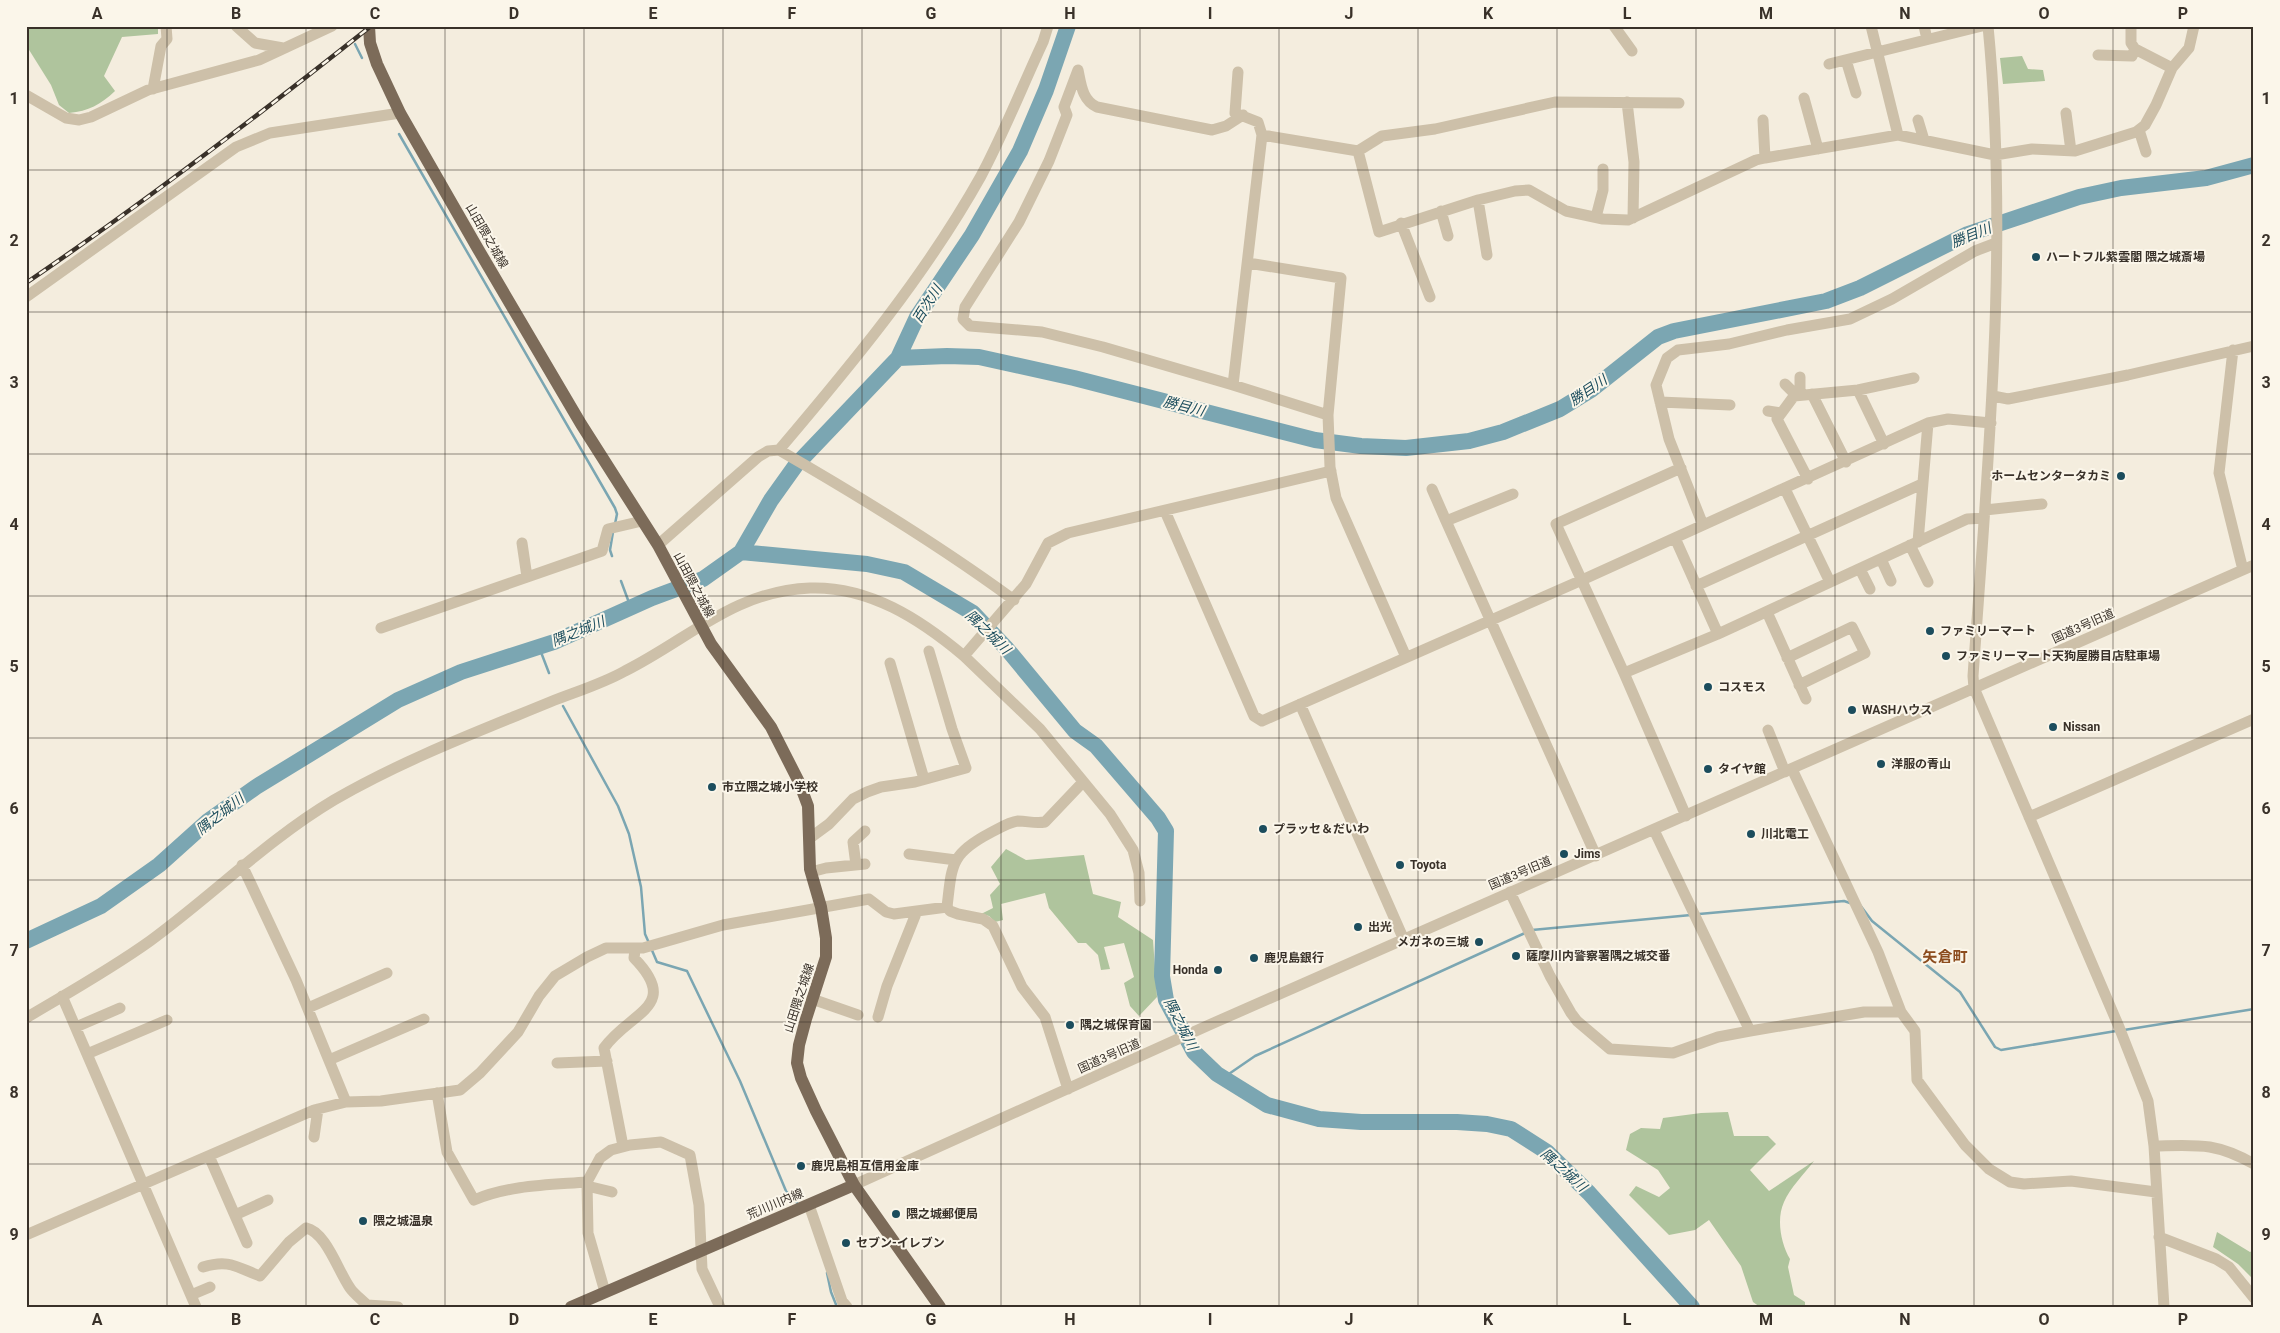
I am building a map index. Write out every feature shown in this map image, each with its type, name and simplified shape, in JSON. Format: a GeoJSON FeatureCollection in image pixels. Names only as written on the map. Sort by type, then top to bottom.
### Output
{"type":"FeatureCollection","features":[{"type":"Feature","properties":{"kind":"main road","name":"山田隈之城線"},"geometry":{"type":"LineString","coordinates":[[369,26],[370,43],[377,64],[400,113],[581,424],[660,550],[722,662],[771,727],[788,758],[808,806],[811,872],[821,907],[826,938],[826,957],[799,1045],[797,1063],[816,1111],[854,1185]]}},
{"type":"Feature","properties":{"kind":"main road","name":"荒川川内線"},"geometry":{"type":"LineString","coordinates":[[571,1307],[854,1185]]}},
{"type":"Feature","properties":{"kind":"main road"},"geometry":{"type":"LineString","coordinates":[[854,1185],[940,1307]]}},
{"type":"Feature","properties":{"kind":"street"},"geometry":{"type":"LineString","coordinates":[[153,89],[161,46],[167,39],[166,26]]}},
{"type":"Feature","properties":{"kind":"street"},"geometry":{"type":"LineString","coordinates":[[236,26],[255,43],[283,48]]}},
{"type":"Feature","properties":{"kind":"street"},"geometry":{"type":"LineString","coordinates":[[26,95],[66,118],[79,120],[91,117],[153,89],[258,60],[332,26]]}},
{"type":"Feature","properties":{"kind":"street"},"geometry":{"type":"LineString","coordinates":[[780,452],[861,354],[923,268],[959,213],[981,176],[1001,136],[1043,42],[1048,26]]}},
{"type":"Feature","properties":{"kind":"street"},"geometry":{"type":"LineString","coordinates":[[1614,26],[1632,51]]}},
{"type":"Feature","properties":{"kind":"street"},"geometry":{"type":"LineString","coordinates":[[1871,26],[1898,135]]}},
{"type":"Feature","properties":{"kind":"street"},"geometry":{"type":"LineString","coordinates":[[1924,26],[1927,39]]}},
{"type":"Feature","properties":{"kind":"street"},"geometry":{"type":"LineString","coordinates":[[1829,64],[1982,26]]}},
{"type":"Feature","properties":{"kind":"street"},"geometry":{"type":"LineString","coordinates":[[1988,26],[1995,105],[1996,239],[1993,396],[1973,676],[1974,688],[2120,1030],[2148,1102],[2154,1146],[2164,1307]]}},
{"type":"Feature","properties":{"kind":"street"},"geometry":{"type":"LineString","coordinates":[[1358,150],[1379,232],[1401,223],[1478,200],[1515,191],[1529,190],[1566,211],[1596,217],[1628,220],[1765,158],[1898,135],[1995,155],[2032,149],[2071,151],[2139,130],[2145,125],[2156,105],[2172,68],[2189,48],[2194,26]]}},
{"type":"Feature","properties":{"kind":"street"},"geometry":{"type":"LineString","coordinates":[[2119,27],[2131,27],[2131,43],[2135,49],[2172,68]]}},
{"type":"Feature","properties":{"kind":"street"},"geometry":{"type":"LineString","coordinates":[[2098,55],[2132,56],[2135,49]]}},
{"type":"Feature","properties":{"kind":"street"},"geometry":{"type":"LineString","coordinates":[[1846,60],[1856,93]]}},
{"type":"Feature","properties":{"kind":"street"},"geometry":{"type":"LineString","coordinates":[[1243,115],[1226,126],[1212,130],[1097,107],[1090,104],[1085,97],[1078,70],[1064,107],[1067,114],[1049,161],[1020,222],[965,308],[963,318],[970,326],[1042,332],[1104,347],[1233,385],[1328,418]]}},
{"type":"Feature","properties":{"kind":"street"},"geometry":{"type":"LineString","coordinates":[[1233,385],[1262,135],[1258,122],[1235,113],[1238,72]]}},
{"type":"Feature","properties":{"kind":"street"},"geometry":{"type":"LineString","coordinates":[[1804,98],[1818,149]]}},
{"type":"Feature","properties":{"kind":"street"},"geometry":{"type":"LineString","coordinates":[[1262,135],[1358,150],[1382,136],[1435,129],[1555,102],[1680,103]]}},
{"type":"Feature","properties":{"kind":"street"},"geometry":{"type":"LineString","coordinates":[[1628,102],[1634,162],[1633,218]]}},
{"type":"Feature","properties":{"kind":"street"},"geometry":{"type":"LineString","coordinates":[[2066,112],[2071,151]]}},
{"type":"Feature","properties":{"kind":"street"},"geometry":{"type":"LineString","coordinates":[[26,297],[236,147],[270,132],[400,113]]}},
{"type":"Feature","properties":{"kind":"street"},"geometry":{"type":"LineString","coordinates":[[1763,120],[1765,158]]}},
{"type":"Feature","properties":{"kind":"street"},"geometry":{"type":"LineString","coordinates":[[1918,120],[1924,140]]}},
{"type":"Feature","properties":{"kind":"street"},"geometry":{"type":"LineString","coordinates":[[2139,130],[2146,152]]}},
{"type":"Feature","properties":{"kind":"street"},"geometry":{"type":"LineString","coordinates":[[1596,217],[1603,190],[1603,169]]}},
{"type":"Feature","properties":{"kind":"street"},"geometry":{"type":"LineString","coordinates":[[1478,200],[1487,255]]}},
{"type":"Feature","properties":{"kind":"street"},"geometry":{"type":"LineString","coordinates":[[1441,211],[1448,236]]}},
{"type":"Feature","properties":{"kind":"street"},"geometry":{"type":"LineString","coordinates":[[1401,223],[1430,297]]}},
{"type":"Feature","properties":{"kind":"street"},"geometry":{"type":"LineString","coordinates":[[1703,526],[1669,439],[1656,385],[1667,358],[1678,350],[1729,344],[1787,330],[1850,318],[1892,299],[1996,239]]}},
{"type":"Feature","properties":{"kind":"street"},"geometry":{"type":"LineString","coordinates":[[1248,263],[1341,278],[1328,418],[1330,469],[1336,498],[1406,657]]}},
{"type":"Feature","properties":{"kind":"street"},"geometry":{"type":"LineString","coordinates":[[1993,396],[2008,399],[2035,394],[2254,346]]}},
{"type":"Feature","properties":{"kind":"street"},"geometry":{"type":"LineString","coordinates":[[2233,350],[2219,473],[2249,568]]}},
{"type":"Feature","properties":{"kind":"street"},"geometry":{"type":"LineString","coordinates":[[1798,395],[1800,377]]}},
{"type":"Feature","properties":{"kind":"street"},"geometry":{"type":"LineString","coordinates":[[1808,479],[1777,419],[1794,396],[1858,390],[1914,378]]}},
{"type":"Feature","properties":{"kind":"street"},"geometry":{"type":"LineString","coordinates":[[1785,384],[1798,395]]}},
{"type":"Feature","properties":{"kind":"street"},"geometry":{"type":"LineString","coordinates":[[1858,390],[1884,444]]}},
{"type":"Feature","properties":{"kind":"street"},"geometry":{"type":"LineString","coordinates":[[1812,394],[1846,462]]}},
{"type":"Feature","properties":{"kind":"street"},"geometry":{"type":"LineString","coordinates":[[1660,402],[1730,405]]}},
{"type":"Feature","properties":{"kind":"street"},"geometry":{"type":"LineString","coordinates":[[1768,411],[1781,413]]}},
{"type":"Feature","properties":{"kind":"street"},"geometry":{"type":"LineString","coordinates":[[1165,512],[1254,716],[1262,720],[1582,580],[1846,462],[1928,423],[1948,419],[1991,423]]}},
{"type":"Feature","properties":{"kind":"street"},"geometry":{"type":"LineString","coordinates":[[1928,423],[1914,544],[1928,582]]}},
{"type":"Feature","properties":{"kind":"street"},"geometry":{"type":"LineString","coordinates":[[660,550],[758,457],[768,451],[780,452],[829,480],[979,574],[1014,600]]}},
{"type":"Feature","properties":{"kind":"street"},"geometry":{"type":"LineString","coordinates":[[1681,468],[1556,524],[1624,673],[1686,816]]}},
{"type":"Feature","properties":{"kind":"street"},"geometry":{"type":"LineString","coordinates":[[966,654],[1014,600],[1026,584],[1048,543],[1057,537],[1165,512],[1330,469]]}},
{"type":"Feature","properties":{"kind":"street"},"geometry":{"type":"LineString","coordinates":[[1696,586],[1922,484]]}},
{"type":"Feature","properties":{"kind":"street"},"geometry":{"type":"LineString","coordinates":[[1432,489],[1596,856]]}},
{"type":"Feature","properties":{"kind":"street"},"geometry":{"type":"LineString","coordinates":[[1785,489],[1830,582]]}},
{"type":"Feature","properties":{"kind":"street"},"geometry":{"type":"LineString","coordinates":[[1446,521],[1513,494]]}},
{"type":"Feature","properties":{"kind":"street"},"geometry":{"type":"LineString","coordinates":[[1624,673],[1767,612],[1967,519],[2042,504]]}},
{"type":"Feature","properties":{"kind":"street"},"geometry":{"type":"LineString","coordinates":[[380,628],[602,552],[608,529],[642,521]]}},
{"type":"Feature","properties":{"kind":"street"},"geometry":{"type":"LineString","coordinates":[[1675,538],[1718,634]]}},
{"type":"Feature","properties":{"kind":"street"},"geometry":{"type":"LineString","coordinates":[[522,543],[527,578]]}},
{"type":"Feature","properties":{"kind":"street"},"geometry":{"type":"LineString","coordinates":[[1881,559],[1891,581]]}},
{"type":"Feature","properties":{"kind":"street","name":"国道3号旧道"},"geometry":{"type":"LineString","coordinates":[[854,1185],[1209,1025],[2249,568]]}},
{"type":"Feature","properties":{"kind":"street"},"geometry":{"type":"LineString","coordinates":[[1860,569],[1870,589]]}},
{"type":"Feature","properties":{"kind":"street"},"geometry":{"type":"LineString","coordinates":[[26,1018],[150,941],[294,825],[335,799],[431,751],[623,673],[685,636],[699,622],[767,594],[796,589],[827,589],[874,599],[903,612],[966,654],[1040,729],[1110,814],[1133,850],[1139,873],[1140,901]]}},
{"type":"Feature","properties":{"kind":"street"},"geometry":{"type":"LineString","coordinates":[[1767,612],[1806,699]]}},
{"type":"Feature","properties":{"kind":"street"},"geometry":{"type":"LineString","coordinates":[[1788,658],[1852,627],[1865,653],[1799,685]]}},
{"type":"Feature","properties":{"kind":"street"},"geometry":{"type":"LineString","coordinates":[[810,838],[829,824],[853,799],[867,792],[881,787],[924,779],[966,768],[952,729],[929,651]]}},
{"type":"Feature","properties":{"kind":"street"},"geometry":{"type":"LineString","coordinates":[[890,663],[924,779]]}},
{"type":"Feature","properties":{"kind":"street"},"geometry":{"type":"LineString","coordinates":[[1300,704],[1404,940]]}},
{"type":"Feature","properties":{"kind":"street"},"geometry":{"type":"LineString","coordinates":[[2029,817],[2254,718]]}},
{"type":"Feature","properties":{"kind":"street"},"geometry":{"type":"LineString","coordinates":[[1768,730],[1878,952],[1901,1012],[1915,1031],[1916,1074],[1921,1088],[1965,1145],[1998,1176],[2010,1182],[2024,1184],[2071,1181],[2156,1192]]}},
{"type":"Feature","properties":{"kind":"street"},"geometry":{"type":"LineString","coordinates":[[946,907],[951,866],[962,851],[1003,826],[1017,821],[1037,824],[1045,822],[1083,782]]}},
{"type":"Feature","properties":{"kind":"street"},"geometry":{"type":"LineString","coordinates":[[1654,830],[1750,1031]]}},
{"type":"Feature","properties":{"kind":"street"},"geometry":{"type":"LineString","coordinates":[[811,872],[826,868],[861,864],[852,842],[865,831]]}},
{"type":"Feature","properties":{"kind":"street"},"geometry":{"type":"LineString","coordinates":[[909,854],[923,850],[956,860]]}},
{"type":"Feature","properties":{"kind":"street"},"geometry":{"type":"LineString","coordinates":[[242,865],[308,1008],[346,1102]]}},
{"type":"Feature","properties":{"kind":"street"},"geometry":{"type":"LineString","coordinates":[[1510,892],[1571,1013],[1577,1021],[1610,1049],[1672,1053],[1718,1037],[1750,1031],[1864,1012],[1901,1012]]}},
{"type":"Feature","properties":{"kind":"street"},"geometry":{"type":"LineString","coordinates":[[26,1235],[318,1109],[346,1102],[381,1101],[460,1090],[480,1073],[518,1032],[539,996],[555,976],[587,956],[606,948],[644,947],[723,925],[870,900],[886,912],[894,914],[946,907]]}},
{"type":"Feature","properties":{"kind":"street"},"geometry":{"type":"LineString","coordinates":[[946,907],[958,914],[983,919],[993,926],[1022,986],[1045,1017],[1068,1089]]}},
{"type":"Feature","properties":{"kind":"street"},"geometry":{"type":"LineString","coordinates":[[878,1017],[887,986],[918,911]]}},
{"type":"Feature","properties":{"kind":"street"},"geometry":{"type":"LineString","coordinates":[[624,1146],[604,1048],[612,1037],[644,1011],[653,1000],[654,984],[647,971],[634,958],[644,947]]}},
{"type":"Feature","properties":{"kind":"street"},"geometry":{"type":"LineString","coordinates":[[308,1008],[387,973]]}},
{"type":"Feature","properties":{"kind":"street"},"geometry":{"type":"LineString","coordinates":[[62,996],[196,1307]]}},
{"type":"Feature","properties":{"kind":"street"},"geometry":{"type":"LineString","coordinates":[[812,999],[858,1015]]}},
{"type":"Feature","properties":{"kind":"street"},"geometry":{"type":"LineString","coordinates":[[76,1027],[120,1008]]}},
{"type":"Feature","properties":{"kind":"street"},"geometry":{"type":"LineString","coordinates":[[329,1060],[424,1019]]}},
{"type":"Feature","properties":{"kind":"street"},"geometry":{"type":"LineString","coordinates":[[87,1054],[167,1020]]}},
{"type":"Feature","properties":{"kind":"street"},"geometry":{"type":"LineString","coordinates":[[557,1063],[607,1061]]}},
{"type":"Feature","properties":{"kind":"street"},"geometry":{"type":"LineString","coordinates":[[437,1093],[447,1152],[474,1200],[492,1193],[537,1186],[587,1184],[612,1192]]}},
{"type":"Feature","properties":{"kind":"street"},"geometry":{"type":"LineString","coordinates":[[314,1137],[318,1109]]}},
{"type":"Feature","properties":{"kind":"street"},"geometry":{"type":"LineString","coordinates":[[605,1292],[588,1233],[587,1184],[600,1158],[611,1150],[624,1146],[661,1142],[690,1155],[699,1205],[702,1269],[720,1307]]}},
{"type":"Feature","properties":{"kind":"street"},"geometry":{"type":"LineString","coordinates":[[2154,1146],[2207,1145],[2232,1152],[2254,1164]]}},
{"type":"Feature","properties":{"kind":"street"},"geometry":{"type":"LineString","coordinates":[[209,1156],[247,1243]]}},
{"type":"Feature","properties":{"kind":"street"},"geometry":{"type":"LineString","coordinates":[[235,1215],[268,1200]]}},
{"type":"Feature","properties":{"kind":"street"},"geometry":{"type":"LineString","coordinates":[[804,1207],[842,1301],[847,1307]]}},
{"type":"Feature","properties":{"kind":"street"},"geometry":{"type":"LineString","coordinates":[[203,1267],[219,1263],[234,1265],[260,1276],[299,1232],[306,1228],[313,1229],[322,1239],[351,1289],[365,1306],[398,1307]]}},
{"type":"Feature","properties":{"kind":"street"},"geometry":{"type":"LineString","coordinates":[[2159,1237],[2216,1259],[2229,1267],[2254,1298]]}},
{"type":"Feature","properties":{"kind":"street"},"geometry":{"type":"LineString","coordinates":[[191,1295],[210,1287]]}},
{"type":"Feature","properties":{"kind":"green space"},"geometry":{"type":"Polygon","coordinates":[[[26,26],[158,26],[158,34],[122,37],[104,76],[115,91],[94,106],[83,111],[69,113],[59,105],[51,85],[26,45],[26,26]]]}},
{"type":"Feature","properties":{"kind":"green space"},"geometry":{"type":"Polygon","coordinates":[[[2022,56],[2028,69],[2043,70],[2045,81],[2003,84],[2000,58],[2022,56]]]}},
{"type":"Feature","properties":{"kind":"green space"},"geometry":{"type":"Polygon","coordinates":[[[1006,849],[1026,860],[1084,855],[1093,894],[1121,902],[1118,917],[1153,940],[1157,997],[1139,1016],[1130,1006],[1124,983],[1134,977],[1124,943],[1104,947],[1110,969],[1101,970],[1098,955],[1086,943],[1078,943],[1049,908],[1045,893],[1001,904],[1003,920],[995,922],[989,916],[981,914],[993,908],[990,895],[1000,884],[991,867],[1006,849]]]}},
{"type":"Feature","properties":{"kind":"green space"},"geometry":{"type":"Polygon","coordinates":[[[1728,1112],[1734,1136],[1768,1136],[1776,1144],[1750,1170],[1769,1191],[1814,1161],[1793,1186],[1780,1216],[1784,1246],[1790,1259],[1788,1267],[1794,1295],[1805,1302],[1805,1307],[1760,1307],[1753,1302],[1741,1266],[1709,1220],[1695,1230],[1669,1235],[1629,1195],[1636,1186],[1659,1197],[1670,1188],[1658,1170],[1626,1150],[1630,1134],[1641,1128],[1660,1129],[1663,1118],[1728,1112]]]}},
{"type":"Feature","properties":{"kind":"green space"},"geometry":{"type":"Polygon","coordinates":[[[2217,1232],[2250,1252],[2254,1250],[2254,1280],[2238,1264],[2213,1247],[2217,1232]]]}},
{"type":"Feature","properties":{"kind":"waterway","name":"百次川"},"geometry":{"type":"LineString","coordinates":[[741,552],[771,500],[796,465],[898,358],[917,317],[972,235],[1020,151],[1046,90],[1068,26]]}},
{"type":"Feature","properties":{"kind":"waterway"},"geometry":{"type":"LineString","coordinates":[[355,44],[362,58]]}},
{"type":"Feature","properties":{"kind":"waterway"},"geometry":{"type":"LineString","coordinates":[[399,134],[615,508],[617,514],[615,524]]}},
{"type":"Feature","properties":{"kind":"waterway","name":"勝目川"},"geometry":{"type":"LineString","coordinates":[[898,358],[979,357],[1074,378],[1315,440],[1361,446],[1406,448],[1469,441],[1503,432],[1560,409],[1591,390],[1658,337],[1674,331],[1826,301],[1860,288],[1968,234],[2079,197],[2121,188],[2206,178],[2254,165]]}},
{"type":"Feature","properties":{"kind":"waterway"},"geometry":{"type":"LineString","coordinates":[[612,556],[610,550],[613,532]]}},
{"type":"Feature","properties":{"kind":"waterway","name":"隅之城川"},"geometry":{"type":"LineString","coordinates":[[26,941],[101,906],[159,865],[208,821],[256,787],[398,700],[461,672],[554,642],[652,598],[703,579],[741,552],[867,564],[904,572],[973,613],[1007,649],[1075,731],[1096,746],[1158,818],[1166,831],[1162,976],[1166,1000],[1194,1052],[1217,1074],[1267,1105],[1319,1119],[1361,1122],[1457,1122],[1487,1124],[1511,1129],[1547,1152],[1589,1193],[1692,1307]]}},
{"type":"Feature","properties":{"kind":"waterway"},"geometry":{"type":"LineString","coordinates":[[621,581],[631,608]]}},
{"type":"Feature","properties":{"kind":"waterway"},"geometry":{"type":"LineString","coordinates":[[539,647],[549,673]]}},
{"type":"Feature","properties":{"kind":"waterway"},"geometry":{"type":"LineString","coordinates":[[563,706],[618,806],[629,834],[641,887],[645,934],[649,943]]}},
{"type":"Feature","properties":{"kind":"waterway"},"geometry":{"type":"LineString","coordinates":[[1699,914],[1844,901],[1850,903]]}},
{"type":"Feature","properties":{"kind":"waterway"},"geometry":{"type":"LineString","coordinates":[[1860,905],[1872,921],[1960,992],[1995,1047],[2001,1050],[2116,1031]]}},
{"type":"Feature","properties":{"kind":"waterway"},"geometry":{"type":"LineString","coordinates":[[1532,930],[1691,915]]}},
{"type":"Feature","properties":{"kind":"waterway"},"geometry":{"type":"LineString","coordinates":[[1223,1078],[1255,1056],[1525,933]]}},
{"type":"Feature","properties":{"kind":"waterway"},"geometry":{"type":"LineString","coordinates":[[651,948],[657,962],[687,971],[740,1081],[786,1191],[798,1204]]}},
{"type":"Feature","properties":{"kind":"waterway"},"geometry":{"type":"LineString","coordinates":[[2124,1030],[2254,1009]]}},
{"type":"Feature","properties":{"kind":"waterway"},"geometry":{"type":"LineString","coordinates":[[827,1273],[831,1292],[837,1307]]}},
{"type":"Feature","properties":{"kind":"railway"},"geometry":{"type":"LineString","coordinates":[[26,283],[201,157],[371,26]]}},
{"type":"Feature","properties":{"kind":"place","name":"ハートフル紫雲閣 隈之城斎場"},"geometry":{"type":"Point","coordinates":[2036,257]}},
{"type":"Feature","properties":{"kind":"place","name":"ホームセンタータカミ"},"geometry":{"type":"Point","coordinates":[2121,476]}},
{"type":"Feature","properties":{"kind":"place","name":"ファミリーマート"},"geometry":{"type":"Point","coordinates":[1930,631]}},
{"type":"Feature","properties":{"kind":"place","name":"ファミリーマート天狗屋勝目店駐車場"},"geometry":{"type":"Point","coordinates":[1946,656]}},
{"type":"Feature","properties":{"kind":"place","name":"コスモス"},"geometry":{"type":"Point","coordinates":[1708,687]}},
{"type":"Feature","properties":{"kind":"place","name":"WASHハウス"},"geometry":{"type":"Point","coordinates":[1852,710]}},
{"type":"Feature","properties":{"kind":"place","name":"Nissan"},"geometry":{"type":"Point","coordinates":[2053,727]}},
{"type":"Feature","properties":{"kind":"place","name":"洋服の青山"},"geometry":{"type":"Point","coordinates":[1881,764]}},
{"type":"Feature","properties":{"kind":"place","name":"タイヤ館"},"geometry":{"type":"Point","coordinates":[1708,769]}},
{"type":"Feature","properties":{"kind":"place","name":"市立隈之城小学校"},"geometry":{"type":"Point","coordinates":[712,787]}},
{"type":"Feature","properties":{"kind":"place","name":"プラッセ＆だいわ"},"geometry":{"type":"Point","coordinates":[1263,829]}},
{"type":"Feature","properties":{"kind":"place","name":"川北電工"},"geometry":{"type":"Point","coordinates":[1751,834]}},
{"type":"Feature","properties":{"kind":"place","name":"Jims"},"geometry":{"type":"Point","coordinates":[1564,854]}},
{"type":"Feature","properties":{"kind":"place","name":"Toyota"},"geometry":{"type":"Point","coordinates":[1400,865]}},
{"type":"Feature","properties":{"kind":"place","name":"出光"},"geometry":{"type":"Point","coordinates":[1358,927]}},
{"type":"Feature","properties":{"kind":"place","name":"メガネの三城"},"geometry":{"type":"Point","coordinates":[1479,942]}},
{"type":"Feature","properties":{"kind":"place","name":"薩摩川内警察署隅之城交番"},"geometry":{"type":"Point","coordinates":[1516,956]}},
{"type":"Feature","properties":{"kind":"place","name":"鹿児島銀行"},"geometry":{"type":"Point","coordinates":[1254,958]}},
{"type":"Feature","properties":{"kind":"place","name":"Honda"},"geometry":{"type":"Point","coordinates":[1218,970]}},
{"type":"Feature","properties":{"kind":"place","name":"隅之城保育園"},"geometry":{"type":"Point","coordinates":[1070,1025]}},
{"type":"Feature","properties":{"kind":"place","name":"鹿児島相互信用金庫"},"geometry":{"type":"Point","coordinates":[801,1166]}},
{"type":"Feature","properties":{"kind":"place","name":"隈之城郵便局"},"geometry":{"type":"Point","coordinates":[896,1214]}},
{"type":"Feature","properties":{"kind":"place","name":"隈之城温泉"},"geometry":{"type":"Point","coordinates":[363,1221]}},
{"type":"Feature","properties":{"kind":"place","name":"セブン-イレブン"},"geometry":{"type":"Point","coordinates":[846,1243]}},
{"type":"Feature","properties":{"kind":"district","name":"矢倉町"},"geometry":{"type":"Point","coordinates":[1945,957]}}]}
